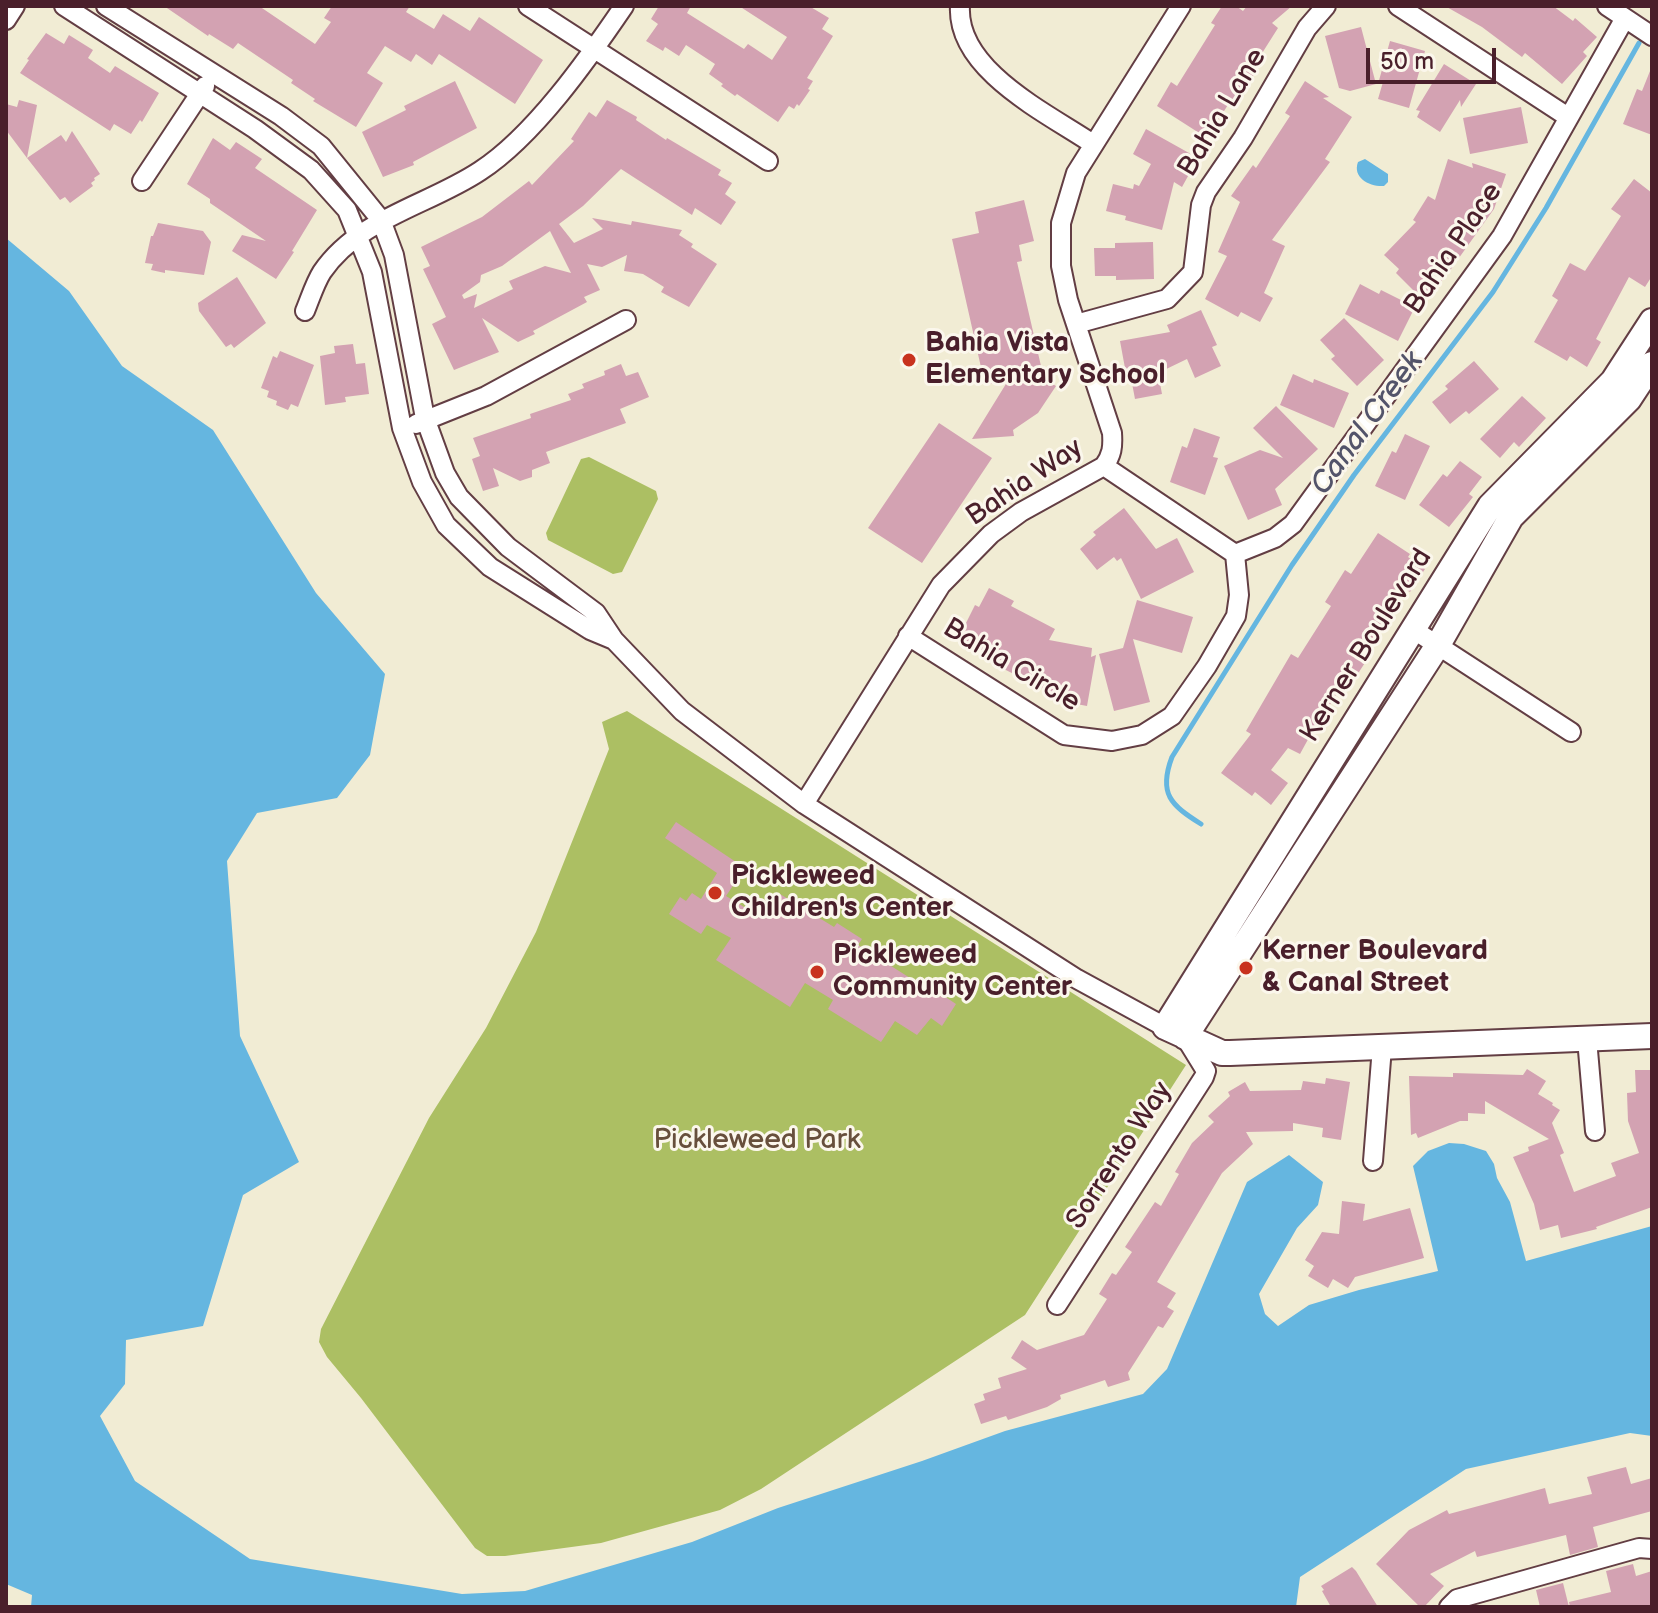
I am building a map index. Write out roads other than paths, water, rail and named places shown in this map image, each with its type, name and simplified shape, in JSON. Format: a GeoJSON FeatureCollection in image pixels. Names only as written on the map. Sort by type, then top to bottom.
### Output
{"type":"FeatureCollection","features":[{"type":"Feature","properties":{"kind":"street"},"geometry":{"type":"LineString","coordinates":[[6,20],[15,6]]}},
{"type":"Feature","properties":{"kind":"street"},"geometry":{"type":"LineString","coordinates":[[64,6],[255,129],[311,170],[347,210],[372,272],[402,428],[422,482],[446,525],[490,567],[590,630],[614,640]]}},
{"type":"Feature","properties":{"kind":"street"},"geometry":{"type":"LineString","coordinates":[[106,6],[281,116],[321,146],[381,220],[394,255],[426,421],[445,473],[459,497],[508,547],[596,613],[614,640],[682,711],[804,804],[1077,979],[1175,1032],[1222,1053],[1652,1036]]}},
{"type":"Feature","properties":{"kind":"street"},"geometry":{"type":"LineString","coordinates":[[528,6],[768,161]]}},
{"type":"Feature","properties":{"kind":"street"},"geometry":{"type":"LineString","coordinates":[[305,311],[322,272],[358,237],[381,220],[480,172],[518,142],[595,48],[624,6]]}},
{"type":"Feature","properties":{"kind":"street"},"geometry":{"type":"LineString","coordinates":[[960,6],[964,34],[975,56],[993,77],[1093,144]]}},
{"type":"Feature","properties":{"kind":"street","name":"Bahia Way"},"geometry":{"type":"LineString","coordinates":[[804,804],[941,585],[991,534],[1021,512],[1104,466],[1110,457],[1112,433],[1076,324],[1061,266],[1061,223],[1076,173],[1181,6]]}},
{"type":"Feature","properties":{"kind":"street","name":"Bahia Lane"},"geometry":{"type":"LineString","coordinates":[[1076,324],[1167,299],[1193,272],[1201,205],[1206,192],[1243,138],[1307,28],[1326,6]]}},
{"type":"Feature","properties":{"kind":"street"},"geometry":{"type":"LineString","coordinates":[[1398,6],[1568,117]]}},
{"type":"Feature","properties":{"kind":"street"},"geometry":{"type":"LineString","coordinates":[[1607,6],[1652,36]]}},
{"type":"Feature","properties":{"kind":"street","name":"Bahia Place"},"geometry":{"type":"LineString","coordinates":[[1235,554],[1275,538],[1293,524],[1502,236],[1625,18]]}},
{"type":"Feature","properties":{"kind":"street"},"geometry":{"type":"LineString","coordinates":[[142,181],[213,74]]}},
{"type":"Feature","properties":{"kind":"street"},"geometry":{"type":"LineString","coordinates":[[402,428],[486,396],[626,320]]}},
{"type":"Feature","properties":{"kind":"street","name":"Kerner Boulevard"},"geometry":{"type":"LineString","coordinates":[[1175,1032],[1438,645],[1511,517],[1629,399],[1642,376],[1652,321]]}},
{"type":"Feature","properties":{"kind":"street","name":"Kerner Boulevard"},"geometry":{"type":"LineString","coordinates":[[1175,1032],[1490,506],[1613,381],[1642,376]]}},
{"type":"Feature","properties":{"kind":"street"},"geometry":{"type":"LineString","coordinates":[[1104,466],[1235,554]]}},
{"type":"Feature","properties":{"kind":"street","name":"Bahia Circle"},"geometry":{"type":"LineString","coordinates":[[908,636],[1064,735],[1112,741],[1142,735],[1172,716],[1207,666],[1236,616],[1239,595],[1235,554]]}},
{"type":"Feature","properties":{"kind":"street"},"geometry":{"type":"LineString","coordinates":[[1414,630],[1571,732]]}},
{"type":"Feature","properties":{"kind":"street","name":"Sorrento Way"},"geometry":{"type":"LineString","coordinates":[[1057,1305],[1204,1077],[1206,1071],[1175,1032]]}},
{"type":"Feature","properties":{"kind":"street"},"geometry":{"type":"LineString","coordinates":[[1587,1039],[1595,1131]]}},
{"type":"Feature","properties":{"kind":"street"},"geometry":{"type":"LineString","coordinates":[[1373,1161],[1382,1047]]}},
{"type":"Feature","properties":{"kind":"street"},"geometry":{"type":"LineString","coordinates":[[1449,1607],[1457,1599],[1639,1548],[1652,1549]]}},
{"type":"Feature","properties":{"kind":"water"},"geometry":{"type":"Polygon","coordinates":[[[1365,159],[1388,174],[1388,182],[1384,186],[1373,185],[1360,177],[1358,162],[1365,159]]]}},
{"type":"Feature","properties":{"kind":"water"},"geometry":{"type":"Polygon","coordinates":[[[6,238],[69,291],[122,366],[213,430],[316,593],[385,674],[370,755],[337,798],[257,813],[227,861],[240,1036],[299,1162],[243,1195],[203,1326],[126,1340],[125,1384],[100,1416],[135,1481],[250,1559],[462,1594],[525,1591],[692,1542],[778,1508],[1005,1431],[1143,1394],[1167,1369],[1247,1182],[1289,1155],[1323,1182],[1318,1205],[1297,1228],[1259,1294],[1265,1314],[1278,1326],[1309,1305],[1438,1271],[1413,1166],[1428,1151],[1449,1143],[1486,1151],[1510,1202],[1526,1261],[1652,1226],[1652,1436],[1630,1433],[1466,1469],[1300,1577],[1296,1607],[31,1607],[32,1595],[6,1584],[6,238]]]}},
{"type":"Feature","properties":{"kind":"waterway","name":"Canal Creek"},"geometry":{"type":"LineString","coordinates":[[1201,824],[1182,811],[1170,797],[1166,780],[1172,757],[1292,565],[1354,475],[1493,292],[1546,208],[1639,43]]}},
{"type":"Feature","properties":{"kind":"place","name":"Bahia Vista Elementary School"},"geometry":{"type":"Point","coordinates":[909,360]}},
{"type":"Feature","properties":{"kind":"place","name":"Pickleweed Children's Center"},"geometry":{"type":"Point","coordinates":[715,893]}},
{"type":"Feature","properties":{"kind":"place","name":"Kerner Boulevard & Canal Street"},"geometry":{"type":"Point","coordinates":[1246,968]}},
{"type":"Feature","properties":{"kind":"place","name":"Pickleweed Community Center"},"geometry":{"type":"Point","coordinates":[817,972]}},
{"type":"Feature","properties":{"kind":"park label","name":"Pickleweed Park"},"geometry":{"type":"Point","coordinates":[757,1141]}}]}
